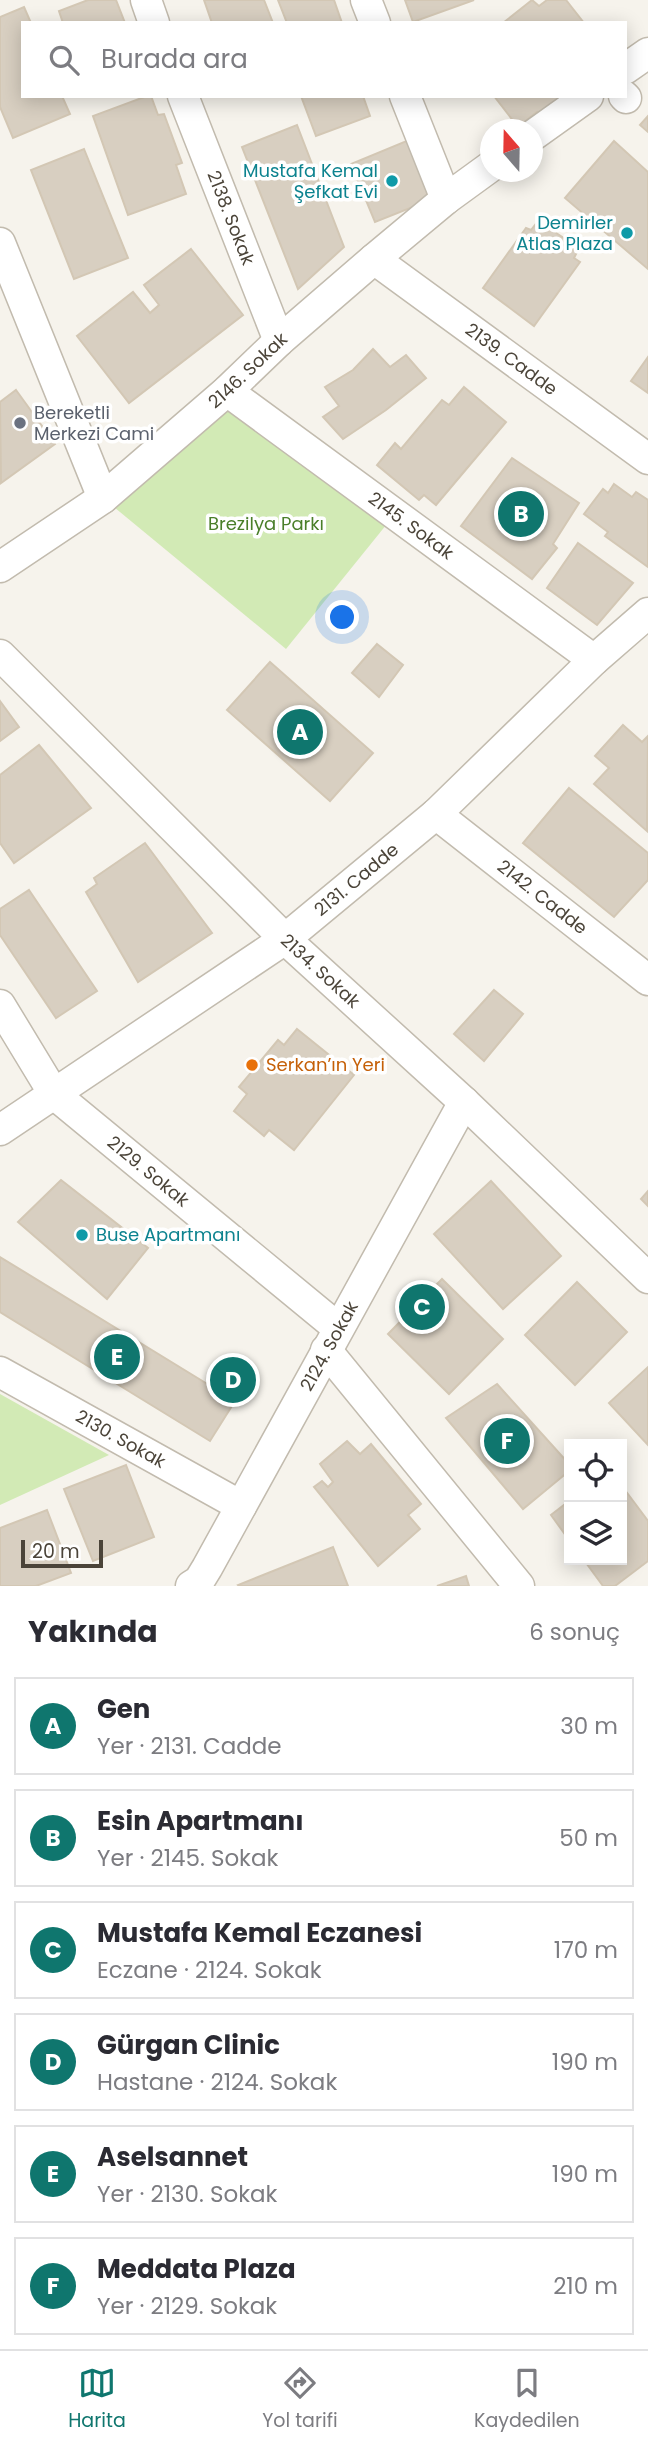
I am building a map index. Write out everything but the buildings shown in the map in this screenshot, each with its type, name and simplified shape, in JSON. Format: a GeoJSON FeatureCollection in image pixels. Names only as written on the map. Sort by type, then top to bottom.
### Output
{"type":"FeatureCollection","features":[{"type":"Feature","properties":{"kind":"street"},"geometry":{"type":"LineString","coordinates":[[145,0],[153,21]]}},
{"type":"Feature","properties":{"kind":"street"},"geometry":{"type":"LineString","coordinates":[[366,0],[375,21]]}},
{"type":"Feature","properties":{"kind":"street"},"geometry":{"type":"LineString","coordinates":[[627,85],[648,53]]}},
{"type":"Feature","properties":{"kind":"street","name":"2138. Sokak"},"geometry":{"type":"LineString","coordinates":[[184,98],[279,341]]}},
{"type":"Feature","properties":{"kind":"street"},"geometry":{"type":"LineString","coordinates":[[406,98],[446,199]]}},
{"type":"Feature","properties":{"kind":"street"},"geometry":{"type":"LineString","coordinates":[[543,129],[585,98]]}},
{"type":"Feature","properties":{"kind":"street","name":"2146. Sokak"},"geometry":{"type":"LineString","coordinates":[[0,567],[103,498],[374,259],[446,199],[480,175]]}},
{"type":"Feature","properties":{"kind":"street"},"geometry":{"type":"LineString","coordinates":[[0,243],[103,498]]}},
{"type":"Feature","properties":{"kind":"street","name":"2139. Cadde"},"geometry":{"type":"LineString","coordinates":[[374,259],[648,459]]}},
{"type":"Feature","properties":{"kind":"street","name":"2145. Sokak"},"geometry":{"type":"LineString","coordinates":[[227,391],[594,660]]}},
{"type":"Feature","properties":{"kind":"street","name":"2131. Cadde"},"geometry":{"type":"LineString","coordinates":[[0,1130],[285,939],[436,814],[594,660],[648,613]]}},
{"type":"Feature","properties":{"kind":"street","name":"2134. Sokak"},"geometry":{"type":"LineString","coordinates":[[0,655],[285,939],[464,1102],[648,1278]]}},
{"type":"Feature","properties":{"kind":"street","name":"2142. Cadde"},"geometry":{"type":"LineString","coordinates":[[436,814],[648,980]]}},
{"type":"Feature","properties":{"kind":"street","name":"2129. Sokak"},"geometry":{"type":"LineString","coordinates":[[0,1005],[54,1094],[332,1339],[519,1586]]}},
{"type":"Feature","properties":{"kind":"street","name":"2124. Sokak"},"geometry":{"type":"LineString","coordinates":[[191,1586],[199,1581],[207,1567],[464,1102]]}},
{"type":"Feature","properties":{"kind":"street","name":"2130. Sokak"},"geometry":{"type":"LineString","coordinates":[[0,1372],[241,1506]]}},
{"type":"Feature","properties":{"kind":"green space","name":"Brezilya Parkı"},"geometry":{"type":"Polygon","coordinates":[[[227,391],[395,514],[286,649],[103,498],[227,391]]]}},
{"type":"Feature","properties":{"kind":"green space"},"geometry":{"type":"Polygon","coordinates":[[[0,1394],[109,1455],[0,1505],[0,1394]]]}},
{"type":"Feature","properties":{"kind":"place","name":"Mustafa Kemal Şefkat Evi"},"geometry":{"type":"Point","coordinates":[392,181]}},
{"type":"Feature","properties":{"kind":"place","name":"Demirler Atlas Plaza"},"geometry":{"type":"Point","coordinates":[627,233]}},
{"type":"Feature","properties":{"kind":"place","name":"Bereketli Merkezi Cami"},"geometry":{"type":"Point","coordinates":[20,423]}},
{"type":"Feature","properties":{"kind":"place","name":"Esin Apartmanı"},"geometry":{"type":"Point","coordinates":[521,514]}},
{"type":"Feature","properties":{"kind":"place","name":"Gen"},"geometry":{"type":"Point","coordinates":[300,732]}},
{"type":"Feature","properties":{"kind":"place","name":"Serkan’ın Yeri"},"geometry":{"type":"Point","coordinates":[252,1065]}},
{"type":"Feature","properties":{"kind":"place","name":"Buse Apartmanı"},"geometry":{"type":"Point","coordinates":[82,1235]}},
{"type":"Feature","properties":{"kind":"place","name":"Mustafa Kemal Eczanesi"},"geometry":{"type":"Point","coordinates":[422,1307]}},
{"type":"Feature","properties":{"kind":"place","name":"Aselsannet"},"geometry":{"type":"Point","coordinates":[117,1357]}},
{"type":"Feature","properties":{"kind":"place","name":"Gürgan Clinic"},"geometry":{"type":"Point","coordinates":[233,1380]}},
{"type":"Feature","properties":{"kind":"place","name":"Meddata Plaza"},"geometry":{"type":"Point","coordinates":[507,1441]}}]}
